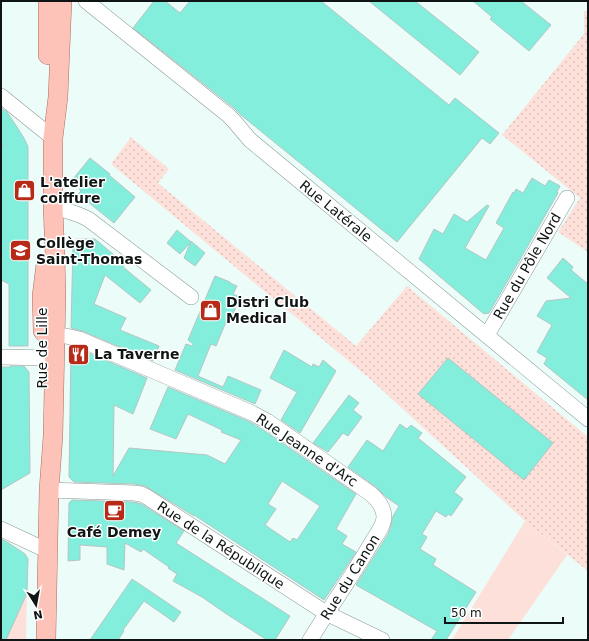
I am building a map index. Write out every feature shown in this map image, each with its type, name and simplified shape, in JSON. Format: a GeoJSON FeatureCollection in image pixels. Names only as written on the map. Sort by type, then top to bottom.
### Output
{"type":"FeatureCollection","features":[{"type":"Feature","properties":{"kind":"main road","name":"Rue de Lille"},"geometry":{"type":"LineString","coordinates":[[48,1],[48,105],[53,138]]}},
{"type":"Feature","properties":{"kind":"main road","name":"Rue de Lille"},"geometry":{"type":"LineString","coordinates":[[46,640],[49,490],[53,436],[49,335],[56,270],[53,207],[53,138],[59,91],[62,1]]}},
{"type":"Feature","properties":{"kind":"street","name":"Rue Latérale"},"geometry":{"type":"LineString","coordinates":[[86,1],[228,115],[250,140],[588,419]]}},
{"type":"Feature","properties":{"kind":"street"},"geometry":{"type":"LineString","coordinates":[[1,96],[53,138]]}},
{"type":"Feature","properties":{"kind":"street","name":"Rue du Pôle Nord"},"geometry":{"type":"LineString","coordinates":[[487,335],[567,198]]}},
{"type":"Feature","properties":{"kind":"street"},"geometry":{"type":"LineString","coordinates":[[53,207],[69,211],[88,219],[191,297]]}},
{"type":"Feature","properties":{"kind":"street","name":"Rue Jeanne d'Arc"},"geometry":{"type":"LineString","coordinates":[[49,335],[66,336],[79,339],[260,418],[371,494],[377,499],[383,511]]}},
{"type":"Feature","properties":{"kind":"street"},"geometry":{"type":"LineString","coordinates":[[1,357],[49,358]]}},
{"type":"Feature","properties":{"kind":"street","name":"Rue de la République"},"geometry":{"type":"LineString","coordinates":[[49,490],[141,494],[326,614],[382,640]]}},
{"type":"Feature","properties":{"kind":"street","name":"Rue du Canon"},"geometry":{"type":"LineString","coordinates":[[310,640],[366,553],[382,524],[384,517],[383,511]]}},
{"type":"Feature","properties":{"kind":"street"},"geometry":{"type":"LineString","coordinates":[[1,529],[48,551]]}},
{"type":"Feature","properties":{"kind":"shaded area"},"geometry":{"type":"Polygon","coordinates":[[[584,11],[588,11],[588,252],[558,232],[580,198],[502,135],[584,34],[584,11]]]}},
{"type":"Feature","properties":{"kind":"shaded area"},"geometry":{"type":"Polygon","coordinates":[[[131,137],[169,169],[158,183],[356,346],[407,286],[588,437],[588,571],[525,521],[369,378],[111,164],[131,137]]]}},
{"type":"Feature","properties":{"kind":"shaded area"},"geometry":{"type":"Polygon","coordinates":[[[525,521],[567,555],[508,640],[452,640],[525,521]]]}},
{"type":"Feature","properties":{"kind":"shaded area"},"geometry":{"type":"Polygon","coordinates":[[[1,574],[27,585],[26,640],[1,640],[1,574]]]}},
{"type":"Feature","properties":{"kind":"building"},"geometry":{"type":"Polygon","coordinates":[[[154,1],[165,1],[180,13],[190,1],[321,1],[449,105],[455,98],[499,133],[490,144],[482,138],[397,242],[234,108],[133,28],[154,1]]]}},
{"type":"Feature","properties":{"kind":"building"},"geometry":{"type":"Polygon","coordinates":[[[369,1],[415,1],[479,52],[460,75],[369,1]]]}},
{"type":"Feature","properties":{"kind":"building"},"geometry":{"type":"Polygon","coordinates":[[[473,1],[521,1],[551,25],[529,51],[490,19],[492,17],[473,1]]]}},
{"type":"Feature","properties":{"kind":"building"},"geometry":{"type":"Polygon","coordinates":[[[1,108],[7,112],[28,147],[28,346],[9,346],[9,284],[1,280],[1,148],[3,145],[1,144],[1,108]]]}},
{"type":"Feature","properties":{"kind":"building"},"geometry":{"type":"Polygon","coordinates":[[[90,158],[135,197],[114,223],[78,194],[81,191],[79,189],[81,186],[73,179],[90,158]]]}},
{"type":"Feature","properties":{"kind":"building"},"geometry":{"type":"Polygon","coordinates":[[[532,178],[545,186],[549,180],[560,186],[557,192],[558,193],[489,313],[484,314],[419,259],[434,229],[443,234],[454,214],[467,222],[487,205],[489,206],[465,248],[486,260],[504,228],[496,223],[513,192],[514,193],[516,189],[523,193],[532,178]]]}},
{"type":"Feature","properties":{"kind":"building"},"geometry":{"type":"Polygon","coordinates":[[[177,230],[191,242],[180,254],[167,243],[177,230]]]}},
{"type":"Feature","properties":{"kind":"building"},"geometry":{"type":"Polygon","coordinates":[[[77,239],[95,239],[125,264],[123,267],[151,290],[140,303],[105,275],[94,304],[126,318],[120,330],[159,346],[153,361],[82,331],[71,328],[73,244],[77,239]]]}},
{"type":"Feature","properties":{"kind":"building"},"geometry":{"type":"Polygon","coordinates":[[[191,241],[205,253],[195,266],[184,258],[191,241]]]}},
{"type":"Feature","properties":{"kind":"building"},"geometry":{"type":"Polygon","coordinates":[[[563,258],[573,267],[571,270],[588,284],[588,400],[544,364],[547,358],[537,352],[552,325],[537,316],[546,301],[571,298],[547,278],[563,258]]]}},
{"type":"Feature","properties":{"kind":"building"},"geometry":{"type":"Polygon","coordinates":[[[215,276],[237,286],[233,294],[240,297],[229,324],[226,322],[216,346],[211,344],[198,376],[223,387],[228,376],[261,390],[255,404],[175,370],[186,344],[192,346],[193,344],[188,340],[215,276]]]}},
{"type":"Feature","properties":{"kind":"building"},"geometry":{"type":"Polygon","coordinates":[[[75,347],[147,378],[133,414],[114,405],[113,476],[129,448],[207,455],[225,464],[241,440],[221,432],[222,430],[188,414],[176,439],[150,429],[168,387],[248,421],[262,429],[356,494],[336,529],[347,536],[342,544],[356,552],[324,600],[194,515],[145,486],[134,484],[74,482],[69,477],[71,351],[75,347]],[[282,481],[268,504],[276,509],[265,525],[290,542],[293,538],[297,540],[320,506],[282,481]]]}},
{"type":"Feature","properties":{"kind":"building"},"geometry":{"type":"Polygon","coordinates":[[[284,350],[312,367],[313,364],[319,367],[323,360],[336,371],[300,433],[281,420],[297,392],[270,378],[284,350]]]}},
{"type":"Feature","properties":{"kind":"building"},"geometry":{"type":"Polygon","coordinates":[[[448,358],[553,443],[524,480],[418,394],[448,358]]]}},
{"type":"Feature","properties":{"kind":"building"},"geometry":{"type":"Polygon","coordinates":[[[24,366],[29,372],[30,473],[1,490],[1,367],[24,366]]]}},
{"type":"Feature","properties":{"kind":"building"},"geometry":{"type":"Polygon","coordinates":[[[349,395],[359,403],[353,410],[362,417],[348,436],[343,433],[328,452],[313,443],[349,395]]]}},
{"type":"Feature","properties":{"kind":"building"},"geometry":{"type":"Polygon","coordinates":[[[400,424],[407,429],[411,425],[422,433],[418,438],[466,477],[454,492],[463,499],[451,516],[448,514],[446,517],[436,511],[422,534],[427,537],[420,549],[436,559],[433,565],[476,592],[446,640],[431,640],[437,631],[356,585],[388,534],[393,516],[399,506],[348,467],[367,440],[383,451],[400,424]]]}},
{"type":"Feature","properties":{"kind":"building"},"geometry":{"type":"Polygon","coordinates":[[[72,500],[133,502],[143,505],[184,531],[176,543],[290,616],[275,640],[267,640],[202,597],[173,581],[177,574],[143,549],[141,552],[125,543],[124,570],[107,564],[107,547],[80,545],[80,560],[68,561],[69,503],[72,500]]]}},
{"type":"Feature","properties":{"kind":"building"},"geometry":{"type":"Polygon","coordinates":[[[1,539],[25,554],[28,559],[27,593],[6,640],[1,640],[1,539]]]}},
{"type":"Feature","properties":{"kind":"building"},"geometry":{"type":"Polygon","coordinates":[[[132,579],[181,612],[174,622],[144,601],[123,630],[124,631],[118,640],[90,640],[132,579]]]}},
{"type":"Feature","properties":{"kind":"place","name":"L'atelier coiffure"},"geometry":{"type":"Point","coordinates":[24,190]}},
{"type":"Feature","properties":{"kind":"place","name":"Collège Saint-Thomas"},"geometry":{"type":"Point","coordinates":[21,251]}},
{"type":"Feature","properties":{"kind":"place","name":"Distri Club Medical"},"geometry":{"type":"Point","coordinates":[210,310]}},
{"type":"Feature","properties":{"kind":"place","name":"La Taverne"},"geometry":{"type":"Point","coordinates":[79,354]}},
{"type":"Feature","properties":{"kind":"place","name":"Café Demey"},"geometry":{"type":"Point","coordinates":[114,510]}}]}
